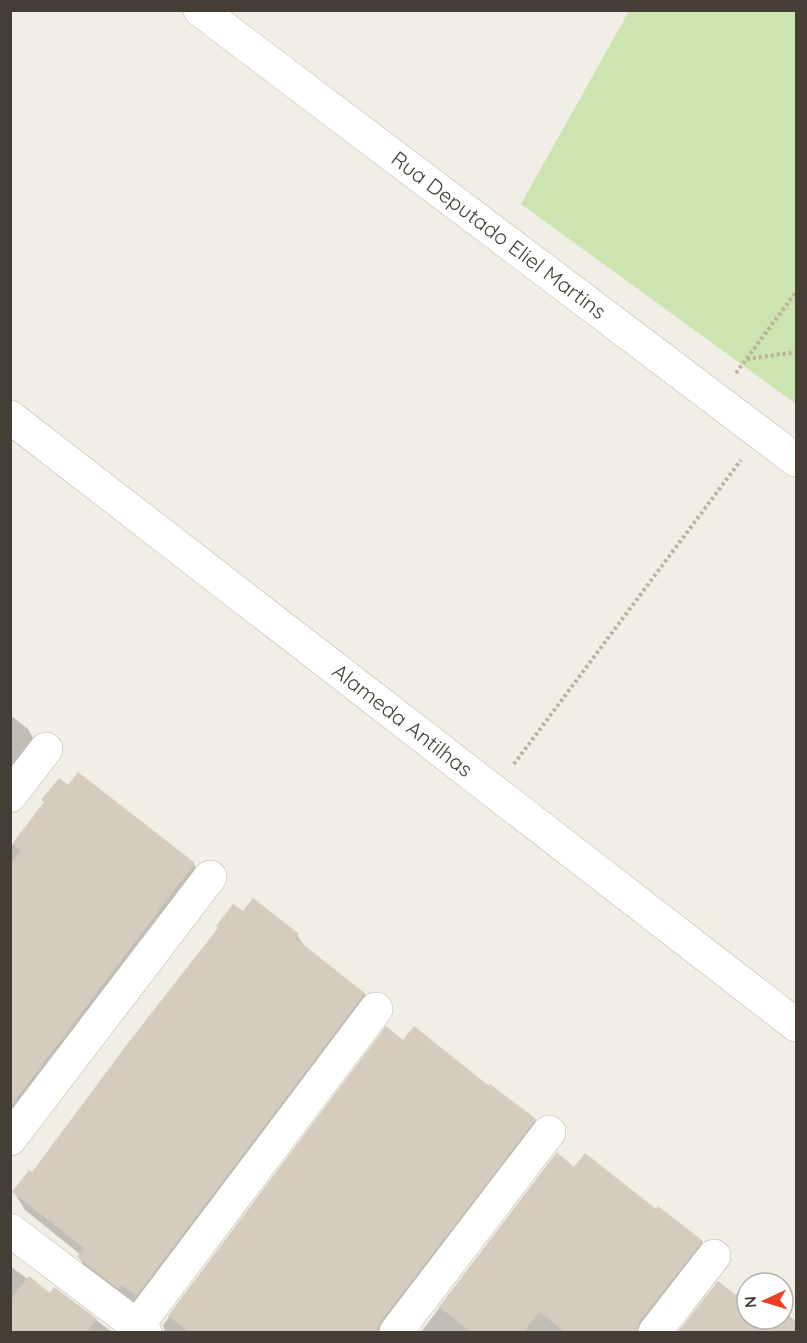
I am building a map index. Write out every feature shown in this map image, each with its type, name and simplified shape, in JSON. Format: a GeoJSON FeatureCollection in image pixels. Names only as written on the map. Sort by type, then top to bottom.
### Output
{"type":"FeatureCollection","features":[{"type":"Feature","properties":{"kind":"street","name":"Rua Deputado Eliel Martins"},"geometry":{"type":"LineString","coordinates":[[200,10],[796,460]]}},
{"type":"Feature","properties":{"kind":"street","name":"Alameda Antilhas"},"geometry":{"type":"LineString","coordinates":[[10,417],[796,1024]]}},
{"type":"Feature","properties":{"kind":"street"},"geometry":{"type":"LineString","coordinates":[[10,796],[46,749]]}},
{"type":"Feature","properties":{"kind":"street"},"geometry":{"type":"LineString","coordinates":[[10,1139],[210,877]]}},
{"type":"Feature","properties":{"kind":"street"},"geometry":{"type":"LineString","coordinates":[[10,1230],[141,1329],[376,1009]]}},
{"type":"Feature","properties":{"kind":"street"},"geometry":{"type":"LineString","coordinates":[[396,1332],[549,1132]]}},
{"type":"Feature","properties":{"kind":"street"},"geometry":{"type":"LineString","coordinates":[[655,1332],[714,1256]]}},
{"type":"Feature","properties":{"kind":"path"},"geometry":{"type":"LineString","coordinates":[[716,399],[796,292]]}},
{"type":"Feature","properties":{"kind":"path"},"geometry":{"type":"LineString","coordinates":[[746,359],[796,352]]}},
{"type":"Feature","properties":{"kind":"path"},"geometry":{"type":"LineString","coordinates":[[494,791],[762,433]]}},
{"type":"Feature","properties":{"kind":"green space"},"geometry":{"type":"Polygon","coordinates":[[[629,11],[796,11],[796,404],[521,204],[629,11]]]}},
{"type":"Feature","properties":{"kind":"building"},"geometry":{"type":"Polygon","coordinates":[[[78,772],[195,863],[10,1107],[10,864],[21,850],[12,844],[44,802],[41,800],[59,778],[68,785],[78,772]]]}},
{"type":"Feature","properties":{"kind":"building"},"geometry":{"type":"Polygon","coordinates":[[[253,898],[299,934],[295,938],[366,994],[136,1296],[122,1285],[119,1289],[77,1257],[84,1248],[12,1192],[29,1170],[32,1172],[128,1043],[218,928],[216,926],[233,904],[243,911],[253,898]]]}},
{"type":"Feature","properties":{"kind":"building"},"geometry":{"type":"Polygon","coordinates":[[[386,1026],[403,1040],[414,1026],[489,1086],[490,1084],[536,1119],[381,1321],[376,1332],[189,1332],[168,1316],[386,1026]]]}},
{"type":"Feature","properties":{"kind":"building"},"geometry":{"type":"Polygon","coordinates":[[[557,1152],[574,1167],[585,1153],[656,1209],[658,1206],[703,1241],[640,1320],[637,1332],[565,1332],[539,1312],[523,1332],[471,1332],[439,1307],[557,1152]]]}},
{"type":"Feature","properties":{"kind":"building"},"geometry":{"type":"Polygon","coordinates":[[[29,1276],[50,1293],[54,1287],[97,1319],[87,1332],[10,1332],[10,1300],[29,1276]]]}},
{"type":"Feature","properties":{"kind":"building"},"geometry":{"type":"Polygon","coordinates":[[[718,1281],[735,1294],[735,1331],[795,1331],[796,1321],[796,1332],[678,1332],[718,1281]]]}}]}
